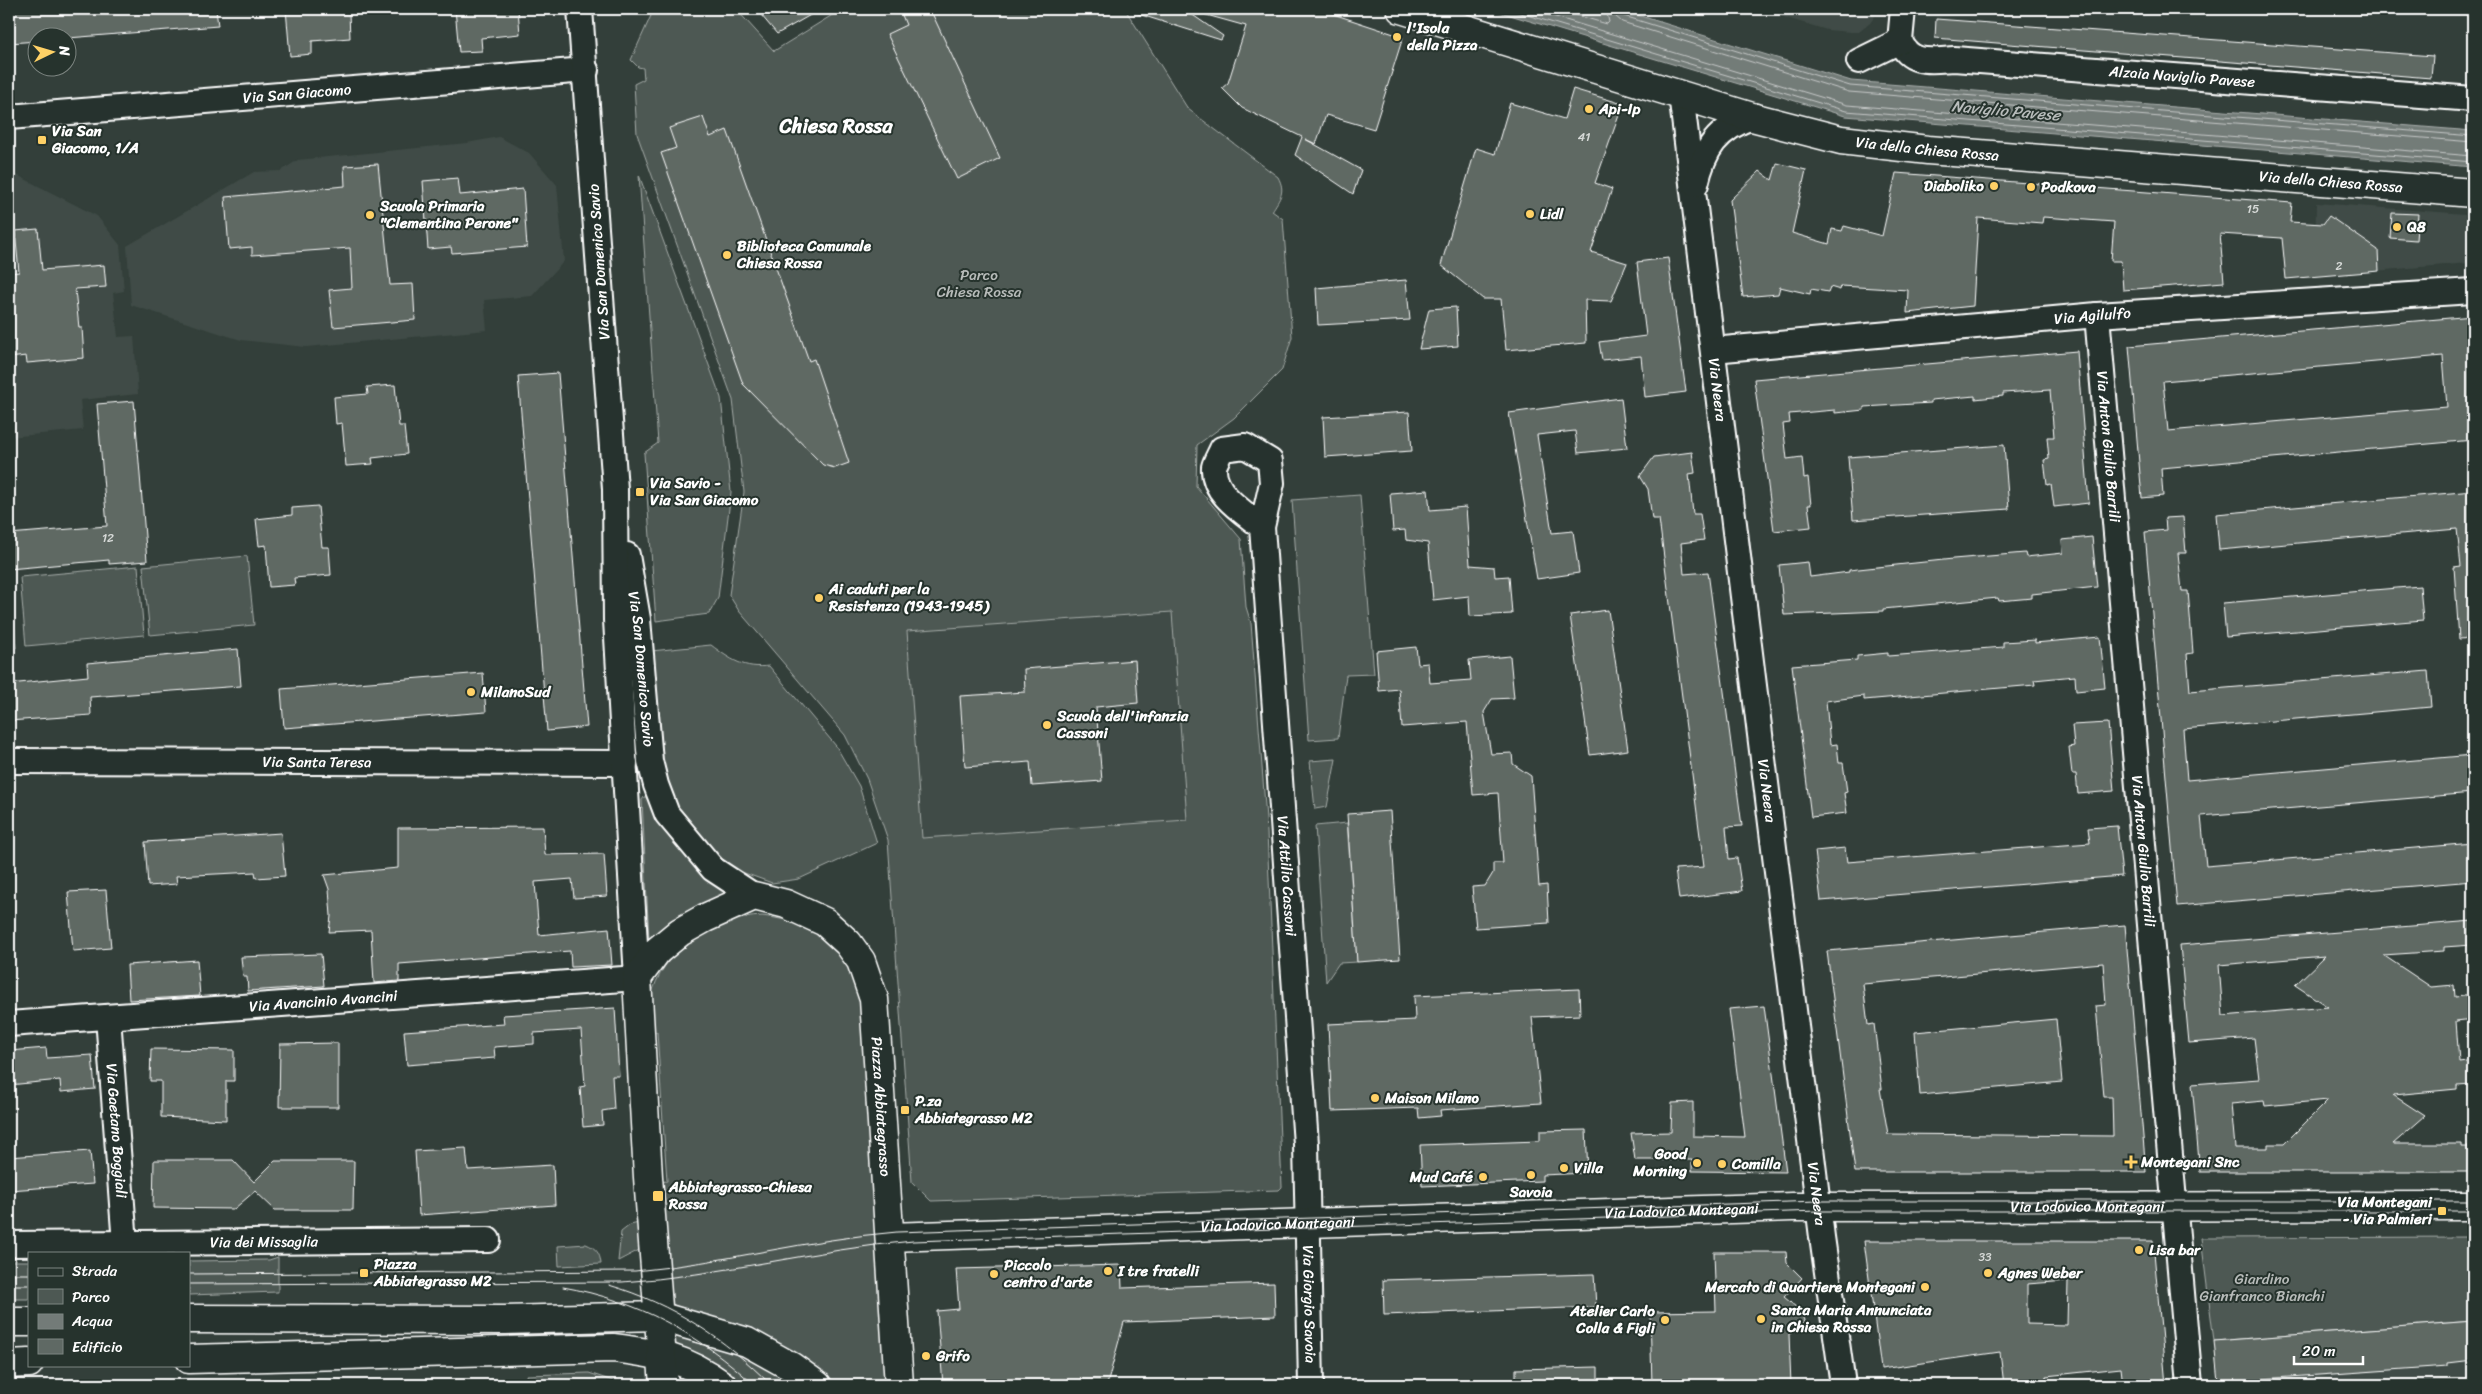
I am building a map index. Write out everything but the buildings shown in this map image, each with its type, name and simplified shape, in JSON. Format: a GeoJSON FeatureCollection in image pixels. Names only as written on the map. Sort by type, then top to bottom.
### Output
{"type":"FeatureCollection","features":[{"type":"Feature","properties":{"kind":"street","name":"Via San Domenico Savio"},"geometry":{"type":"LineString","coordinates":[[580,9],[586,70],[615,489],[616,620],[625,762]]}},
{"type":"Feature","properties":{"kind":"street","name":"Via San Domenico Savio"},"geometry":{"type":"LineString","coordinates":[[582,36],[589,9]]}},
{"type":"Feature","properties":{"kind":"street","name":"Via della Chiesa Rossa"},"geometry":{"type":"LineString","coordinates":[[1401,9],[1752,117],[1841,140],[1884,146],[2473,193]]}},
{"type":"Feature","properties":{"kind":"street"},"geometry":{"type":"LineString","coordinates":[[1859,61],[1900,41],[1903,9]]}},
{"type":"Feature","properties":{"kind":"street","name":"Alzaia Naviglio Pavese"},"geometry":{"type":"LineString","coordinates":[[1900,41],[1908,52],[1930,62],[1954,60],[2473,99]]}},
{"type":"Feature","properties":{"kind":"street","name":"Via San Giacomo"},"geometry":{"type":"LineString","coordinates":[[9,117],[586,70]]}},
{"type":"Feature","properties":{"kind":"street","name":"Via Neera"},"geometry":{"type":"LineString","coordinates":[[1681,94],[1818,1207],[1843,1385]]}},
{"type":"Feature","properties":{"kind":"street","name":"Via Neera"},"geometry":{"type":"LineString","coordinates":[[1694,196],[1701,164],[1710,147],[1726,128],[1752,117]]}},
{"type":"Feature","properties":{"kind":"street","name":"Via Agilulfo"},"geometry":{"type":"LineString","coordinates":[[1713,350],[2097,315],[2473,291]]}},
{"type":"Feature","properties":{"kind":"street","name":"Via Anton Giulio Barrili"},"geometry":{"type":"LineString","coordinates":[[2097,315],[2190,1385]]}},
{"type":"Feature","properties":{"kind":"street","name":"Via San Domenico Savio"},"geometry":{"type":"LineString","coordinates":[[615,489],[638,619],[650,761]]}},
{"type":"Feature","properties":{"kind":"street","name":"Via Attilio Cassoni"},"geometry":{"type":"LineString","coordinates":[[1262,527],[1305,1134],[1306,1223]]}},
{"type":"Feature","properties":{"kind":"street","name":"Via Santa Teresa"},"geometry":{"type":"LineString","coordinates":[[9,761],[625,762]]}},
{"type":"Feature","properties":{"kind":"street","name":"Piazza Abbiategrasso"},"geometry":{"type":"LineString","coordinates":[[650,761],[656,785],[667,814],[713,869],[754,896],[786,904],[825,922],[848,943],[861,960],[869,980],[874,999],[899,1385]]}},
{"type":"Feature","properties":{"kind":"street"},"geometry":{"type":"LineString","coordinates":[[625,762],[660,1354],[664,1385]]}},
{"type":"Feature","properties":{"kind":"street"},"geometry":{"type":"LineString","coordinates":[[637,978],[657,951],[680,932],[705,918],[754,896]]}},
{"type":"Feature","properties":{"kind":"street","name":"Via Avancinio Avancini"},"geometry":{"type":"LineString","coordinates":[[9,1024],[637,978]]}},
{"type":"Feature","properties":{"kind":"street","name":"Via Gaetano Boggiali"},"geometry":{"type":"LineString","coordinates":[[108,1017],[125,1244]]}},
{"type":"Feature","properties":{"kind":"street","name":"Via Lodovico Montegani"},"geometry":{"type":"LineString","coordinates":[[890,1236],[1818,1207],[2473,1206]]}},
{"type":"Feature","properties":{"kind":"street","name":"Via Giorgio Savoia"},"geometry":{"type":"LineString","coordinates":[[1306,1223],[1311,1385]]}},
{"type":"Feature","properties":{"kind":"street","name":"Via dei Missaglia"},"geometry":{"type":"LineString","coordinates":[[9,1244],[488,1240]]}},
{"type":"Feature","properties":{"kind":"street"},"geometry":{"type":"LineString","coordinates":[[190,1319],[505,1320],[658,1316],[747,1342],[785,1363],[817,1385]]}},
{"type":"Feature","properties":{"kind":"street"},"geometry":{"type":"LineString","coordinates":[[9,1322],[28,1322]]}},
{"type":"Feature","properties":{"kind":"street"},"geometry":{"type":"LineString","coordinates":[[190,1359],[613,1348],[660,1354],[699,1368],[722,1385]]}},
{"type":"Feature","properties":{"kind":"street"},"geometry":{"type":"LineString","coordinates":[[9,1364],[28,1363]]}},
{"type":"Feature","properties":{"kind":"shaded area"},"geometry":{"type":"Polygon","coordinates":[[[1757,9],[1876,9],[1875,16],[1870,23],[1859,32],[1851,32],[1827,30],[1757,9]]]}},
{"type":"Feature","properties":{"kind":"shaded area","name":"Scuola Primaria \"Clementina Perone\""},"geometry":{"type":"Polygon","coordinates":[[[499,137],[529,153],[557,185],[564,261],[532,296],[484,300],[487,330],[306,347],[241,340],[131,305],[127,246],[254,172],[281,171],[298,160],[467,143],[499,137]]]}},
{"type":"Feature","properties":{"kind":"shaded area"},"geometry":{"type":"Polygon","coordinates":[[[9,171],[97,216],[120,245],[124,291],[113,293],[118,337],[134,336],[138,394],[80,400],[83,430],[9,437],[9,171]]]}},
{"type":"Feature","properties":{"kind":"shaded area"},"geometry":{"type":"Polygon","coordinates":[[[2316,203],[2465,214],[2468,263],[2315,276],[2316,203]]]}},
{"type":"Feature","properties":{"kind":"shaded area","name":"Scuola dell'infanzia Cassoni"},"geometry":{"type":"Polygon","coordinates":[[[1172,612],[1187,820],[922,838],[907,631],[1172,612]]]}},
{"type":"Feature","properties":{"kind":"shaded area"},"geometry":{"type":"Polygon","coordinates":[[[2473,1321],[2473,1385],[2218,1385],[2214,1341],[2473,1321]]]}},
{"type":"Feature","properties":{"kind":"green space","name":"Parco Chiesa Rossa"},"geometry":{"type":"Polygon","coordinates":[[[654,9],[736,9],[774,51],[842,9],[1125,9],[1188,109],[1278,177],[1282,191],[1272,211],[1283,219],[1292,337],[1282,370],[1234,418],[1197,445],[1196,486],[1241,539],[1246,607],[1251,623],[1267,832],[1282,1187],[1279,1190],[931,1201],[912,1182],[888,840],[867,779],[845,735],[739,611],[729,595],[744,492],[733,400],[637,134],[634,84],[644,79],[643,68],[638,67],[631,60],[654,9]],[[1172,612],[907,631],[922,838],[1187,820],[1172,612]]]}},
{"type":"Feature","properties":{"kind":"green space"},"geometry":{"type":"Polygon","coordinates":[[[639,175],[721,398],[731,492],[718,598],[709,614],[656,621],[644,453],[658,443],[639,175]]]}},
{"type":"Feature","properties":{"kind":"green space"},"geometry":{"type":"Polygon","coordinates":[[[1360,495],[1374,674],[1346,675],[1338,738],[1309,740],[1292,500],[1360,495]]]}},
{"type":"Feature","properties":{"kind":"green space"},"geometry":{"type":"Polygon","coordinates":[[[247,556],[254,625],[150,635],[143,566],[247,556]]]}},
{"type":"Feature","properties":{"kind":"green space"},"geometry":{"type":"Polygon","coordinates":[[[138,566],[144,635],[26,646],[20,577],[138,566]]]}},
{"type":"Feature","properties":{"kind":"green space"},"geometry":{"type":"Polygon","coordinates":[[[9,578],[11,578],[16,648],[9,648],[9,578]]]}},
{"type":"Feature","properties":{"kind":"green space"},"geometry":{"type":"Polygon","coordinates":[[[711,645],[725,655],[745,665],[769,666],[836,746],[859,786],[877,843],[799,879],[772,883],[736,870],[704,843],[676,809],[661,775],[651,651],[711,645]]]}},
{"type":"Feature","properties":{"kind":"green space"},"geometry":{"type":"Polygon","coordinates":[[[1336,759],[1327,807],[1315,809],[1310,761],[1336,759]]]}},
{"type":"Feature","properties":{"kind":"green space"},"geometry":{"type":"Polygon","coordinates":[[[644,797],[650,797],[681,851],[700,871],[727,890],[728,894],[649,940],[642,800],[644,797]]]}},
{"type":"Feature","properties":{"kind":"green space"},"geometry":{"type":"Polygon","coordinates":[[[1347,823],[1357,962],[1339,963],[1326,982],[1315,826],[1347,823]]]}},
{"type":"Feature","properties":{"kind":"green space"},"geometry":{"type":"Polygon","coordinates":[[[762,916],[800,924],[826,940],[847,964],[864,998],[890,1385],[839,1385],[805,1358],[744,1327],[689,1312],[668,1302],[659,1182],[667,1181],[657,1032],[649,1032],[653,990],[660,974],[670,959],[697,936],[729,922],[762,916]]]}},
{"type":"Feature","properties":{"kind":"green space"},"geometry":{"type":"Polygon","coordinates":[[[639,1223],[641,1249],[618,1261],[621,1232],[630,1225],[639,1223]]]}},
{"type":"Feature","properties":{"kind":"green space","name":"Giardino Gianfranco Bianchi"},"geometry":{"type":"Polygon","coordinates":[[[2473,1237],[2473,1321],[2214,1341],[2201,1238],[2473,1237]]]}},
{"type":"Feature","properties":{"kind":"green space"},"geometry":{"type":"Polygon","coordinates":[[[586,1244],[597,1251],[601,1264],[559,1266],[558,1246],[586,1244]]]}},
{"type":"Feature","properties":{"kind":"green space"},"geometry":{"type":"Polygon","coordinates":[[[278,1257],[278,1292],[190,1295],[190,1261],[269,1260],[278,1257]]]}},
{"type":"Feature","properties":{"kind":"green space"},"geometry":{"type":"Polygon","coordinates":[[[9,1261],[28,1261],[28,1299],[9,1299],[9,1261]]]}},
{"type":"Feature","properties":{"kind":"green space"},"geometry":{"type":"Polygon","coordinates":[[[673,1334],[743,1353],[799,1385],[741,1385],[724,1371],[673,1344],[673,1334]]]}},
{"type":"Feature","properties":{"kind":"green space"},"geometry":{"type":"Polygon","coordinates":[[[589,1373],[625,1385],[546,1385],[527,1380],[526,1375],[589,1373]]]}},
{"type":"Feature","properties":{"kind":"water","name":"Naviglio Pavese"},"geometry":{"type":"Polygon","coordinates":[[[1490,9],[1618,9],[1851,81],[2473,131],[2473,167],[1845,116],[1490,9]]]}},
{"type":"Feature","properties":{"kind":"tram line"},"geometry":{"type":"LineString","coordinates":[[190,1274],[635,1271],[701,1263],[864,1235],[897,1232],[1818,1201],[2473,1201]]}},
{"type":"Feature","properties":{"kind":"tram line"},"geometry":{"type":"LineString","coordinates":[[190,1284],[622,1282],[695,1274],[840,1250],[913,1241],[1819,1211],[2473,1211]]}},
{"type":"Feature","properties":{"kind":"tram line"},"geometry":{"type":"LineString","coordinates":[[9,1274],[28,1274]]}},
{"type":"Feature","properties":{"kind":"tram line"},"geometry":{"type":"LineString","coordinates":[[9,1285],[28,1285]]}},
{"type":"Feature","properties":{"kind":"tram line"},"geometry":{"type":"LineString","coordinates":[[609,1285],[655,1302],[696,1325],[735,1352],[771,1385]]}},
{"type":"Feature","properties":{"kind":"tram line"},"geometry":{"type":"LineString","coordinates":[[563,1287],[616,1301],[642,1310],[666,1322],[712,1350],[754,1385]]}},
{"type":"Feature","properties":{"kind":"place","name":"l'Isola della Pizza"},"geometry":{"type":"Point","coordinates":[1397,37]}},
{"type":"Feature","properties":{"kind":"place","name":"Api-Ip"},"geometry":{"type":"Point","coordinates":[1589,109]}},
{"type":"Feature","properties":{"kind":"place","name":"Via San Giacomo, 1/A"},"geometry":{"type":"Point","coordinates":[42,140]}},
{"type":"Feature","properties":{"kind":"place","name":"Diaboliko"},"geometry":{"type":"Point","coordinates":[1994,186]}},
{"type":"Feature","properties":{"kind":"place","name":"Podkova"},"geometry":{"type":"Point","coordinates":[2031,187]}},
{"type":"Feature","properties":{"kind":"place","name":"Lidl"},"geometry":{"type":"Point","coordinates":[1530,214]}},
{"type":"Feature","properties":{"kind":"place","name":"Scuola Primaria \"Clementina Perone\""},"geometry":{"type":"Point","coordinates":[370,215]}},
{"type":"Feature","properties":{"kind":"place","name":"Q8"},"geometry":{"type":"Point","coordinates":[2397,227]}},
{"type":"Feature","properties":{"kind":"place","name":"Biblioteca Comunale Chiesa Rossa"},"geometry":{"type":"Point","coordinates":[727,255]}},
{"type":"Feature","properties":{"kind":"place","name":"Via Savio - Via San Giacomo"},"geometry":{"type":"Point","coordinates":[640,492]}},
{"type":"Feature","properties":{"kind":"place","name":"Ai caduti per la Resistenza (1943-1945)"},"geometry":{"type":"Point","coordinates":[819,598]}},
{"type":"Feature","properties":{"kind":"place","name":"MilanoSud"},"geometry":{"type":"Point","coordinates":[471,692]}},
{"type":"Feature","properties":{"kind":"place","name":"Scuola dell'infanzia Cassoni"},"geometry":{"type":"Point","coordinates":[1047,725]}},
{"type":"Feature","properties":{"kind":"place","name":"Maison Milano"},"geometry":{"type":"Point","coordinates":[1375,1098]}},
{"type":"Feature","properties":{"kind":"place","name":"P.za Abbiategrasso M2"},"geometry":{"type":"Point","coordinates":[905,1110]}},
{"type":"Feature","properties":{"kind":"place","name":"Montegani Snc"},"geometry":{"type":"Point","coordinates":[2131,1162]}},
{"type":"Feature","properties":{"kind":"place","name":"Good Morning"},"geometry":{"type":"Point","coordinates":[1697,1163]}},
{"type":"Feature","properties":{"kind":"place","name":"Comilla"},"geometry":{"type":"Point","coordinates":[1722,1164]}},
{"type":"Feature","properties":{"kind":"place","name":"Villa"},"geometry":{"type":"Point","coordinates":[1564,1168]}},
{"type":"Feature","properties":{"kind":"place","name":"Savoia"},"geometry":{"type":"Point","coordinates":[1531,1175]}},
{"type":"Feature","properties":{"kind":"place","name":"Mud Café"},"geometry":{"type":"Point","coordinates":[1483,1177]}},
{"type":"Feature","properties":{"kind":"place","name":"Abbiategrasso-Chiesa Rossa"},"geometry":{"type":"Point","coordinates":[658,1196]}},
{"type":"Feature","properties":{"kind":"place","name":"Via Montegani - Via Palmieri"},"geometry":{"type":"Point","coordinates":[2442,1211]}},
{"type":"Feature","properties":{"kind":"place","name":"Lisa bar"},"geometry":{"type":"Point","coordinates":[2139,1250]}},
{"type":"Feature","properties":{"kind":"place","name":"I tre fratelli"},"geometry":{"type":"Point","coordinates":[1108,1271]}},
{"type":"Feature","properties":{"kind":"place","name":"Piazza Abbiategrasso M2"},"geometry":{"type":"Point","coordinates":[364,1273]}},
{"type":"Feature","properties":{"kind":"place","name":"Agnes Weber"},"geometry":{"type":"Point","coordinates":[1988,1273]}},
{"type":"Feature","properties":{"kind":"place","name":"Piccolo centro d'arte"},"geometry":{"type":"Point","coordinates":[994,1274]}},
{"type":"Feature","properties":{"kind":"place","name":"Mercato di Quartiere Montegani"},"geometry":{"type":"Point","coordinates":[1925,1287]}},
{"type":"Feature","properties":{"kind":"place","name":"Santa Maria Annunciata in Chiesa Rossa"},"geometry":{"type":"Point","coordinates":[1761,1319]}},
{"type":"Feature","properties":{"kind":"place","name":"Atelier Carlo Colla & Figli"},"geometry":{"type":"Point","coordinates":[1665,1320]}},
{"type":"Feature","properties":{"kind":"place","name":"Grifo"},"geometry":{"type":"Point","coordinates":[926,1356]}},
{"type":"Feature","properties":{"kind":"district","name":"Chiesa Rossa"},"geometry":{"type":"Point","coordinates":[836,126]}}]}
